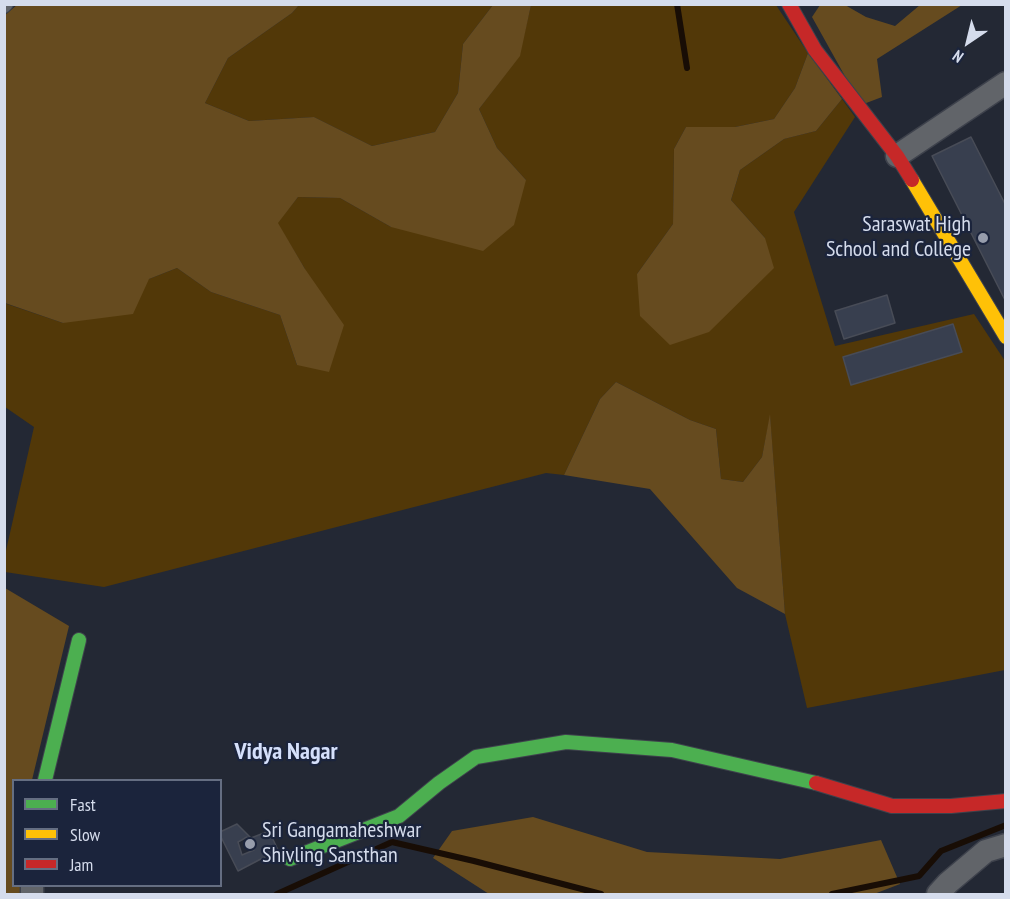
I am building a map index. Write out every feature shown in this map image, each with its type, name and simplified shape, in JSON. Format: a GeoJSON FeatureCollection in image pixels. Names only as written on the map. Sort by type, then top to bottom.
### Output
{"type":"FeatureCollection","features":[{"type":"Feature","properties":{"kind":"street"},"geometry":{"type":"LineString","coordinates":[[789,4],[815,50],[897,156],[1005,337]]}},
{"type":"Feature","properties":{"kind":"street"},"geometry":{"type":"LineString","coordinates":[[897,156],[1005,83]]}},
{"type":"Feature","properties":{"kind":"street"},"geometry":{"type":"LineString","coordinates":[[45,779],[79,640]]}},
{"type":"Feature","properties":{"kind":"street"},"geometry":{"type":"LineString","coordinates":[[290,859],[399,816],[439,783],[476,757],[566,742],[672,750],[810,781],[892,806],[951,806],[1005,801]]}},
{"type":"Feature","properties":{"kind":"street"},"geometry":{"type":"LineString","coordinates":[[938,894],[986,851],[1005,845]]}},
{"type":"Feature","properties":{"kind":"shaded area"},"geometry":{"type":"Polygon","coordinates":[[[18,4],[299,5],[292,13],[228,58],[205,103],[249,121],[314,117],[372,146],[435,132],[458,93],[463,44],[493,5],[531,5],[520,56],[479,109],[497,148],[526,180],[514,225],[483,251],[391,227],[340,198],[298,197],[278,223],[305,269],[344,325],[329,372],[297,365],[280,315],[211,292],[177,268],[149,279],[133,314],[63,323],[5,303],[4,16],[18,4]]]}},
{"type":"Feature","properties":{"kind":"shaded area"},"geometry":{"type":"Polygon","coordinates":[[[299,5],[493,5],[463,44],[458,93],[435,132],[372,146],[314,117],[249,121],[205,103],[228,58],[292,13],[299,5]]]}},
{"type":"Feature","properties":{"kind":"shaded area"},"geometry":{"type":"Polygon","coordinates":[[[531,5],[776,5],[808,53],[795,88],[774,119],[735,127],[686,127],[674,149],[673,224],[637,274],[765,238],[731,200],[740,170],[784,139],[816,131],[842,99],[855,117],[794,212],[835,346],[974,314],[1005,361],[1005,670],[807,708],[785,614],[770,417],[762,457],[743,482],[721,479],[716,429],[690,420],[616,382],[600,399],[564,475],[546,473],[104,587],[5,572],[5,555],[34,427],[5,407],[4,303],[63,323],[149,279],[177,268],[211,292],[280,315],[297,365],[305,269],[277,223],[298,197],[340,198],[391,227],[526,180],[497,148],[479,109],[519,56],[531,5]]]}},
{"type":"Feature","properties":{"kind":"shaded area"},"geometry":{"type":"Polygon","coordinates":[[[820,5],[845,5],[866,17],[895,26],[920,5],[962,5],[877,59],[882,97],[861,105],[812,17],[820,5]]]}},
{"type":"Feature","properties":{"kind":"shaded area"},"geometry":{"type":"Polygon","coordinates":[[[808,53],[842,99],[816,131],[784,139],[740,170],[731,200],[765,238],[774,268],[709,332],[670,345],[640,316],[637,274],[673,224],[674,149],[686,127],[735,127],[774,119],[795,88],[808,53]]]}},
{"type":"Feature","properties":{"kind":"shaded area"},"geometry":{"type":"Polygon","coordinates":[[[616,382],[690,420],[716,429],[721,479],[743,482],[762,457],[770,414],[785,614],[737,588],[650,489],[564,475],[600,399],[616,382]]]}},
{"type":"Feature","properties":{"kind":"shaded area"},"geometry":{"type":"Polygon","coordinates":[[[5,588],[69,626],[32,779],[12,779],[12,887],[26,887],[24,894],[5,894],[5,588]]]}},
{"type":"Feature","properties":{"kind":"shaded area"},"geometry":{"type":"Polygon","coordinates":[[[533,817],[647,852],[780,859],[881,840],[900,884],[874,894],[489,894],[433,858],[452,831],[533,817]]]}},
{"type":"Feature","properties":{"kind":"building"},"geometry":{"type":"Polygon","coordinates":[[[971,137],[1006,206],[1006,302],[932,156],[971,137]]]}},
{"type":"Feature","properties":{"kind":"building"},"geometry":{"type":"Polygon","coordinates":[[[887,295],[895,323],[844,339],[835,311],[887,295]]]}},
{"type":"Feature","properties":{"kind":"building"},"geometry":{"type":"Polygon","coordinates":[[[953,324],[962,352],[851,385],[843,357],[953,324]]]}},
{"type":"Feature","properties":{"kind":"building","name":"Sri Gangamaheshwar Shivling Sansthan"},"geometry":{"type":"Polygon","coordinates":[[[237,824],[251,838],[269,831],[278,850],[238,871],[222,839],[222,831],[237,824]]]}},
{"type":"Feature","properties":{"kind":"building"},"geometry":{"type":"Polygon","coordinates":[[[247,837],[254,850],[242,855],[238,842],[247,837]]]}},
{"type":"Feature","properties":{"kind":"waterway"},"geometry":{"type":"LineString","coordinates":[[677,4],[687,68]]}},
{"type":"Feature","properties":{"kind":"waterway"},"geometry":{"type":"LineString","coordinates":[[832,894],[919,876],[941,851],[1006,825]]}},
{"type":"Feature","properties":{"kind":"waterway"},"geometry":{"type":"LineString","coordinates":[[277,894],[392,842],[601,894]]}},
{"type":"Feature","properties":{"kind":"traffic: fast"},"geometry":{"type":"LineString","coordinates":[[45,779],[79,640]]}},
{"type":"Feature","properties":{"kind":"traffic: fast"},"geometry":{"type":"LineString","coordinates":[[290,859],[399,816],[439,783],[476,757],[566,742],[672,750],[816,783]]}},
{"type":"Feature","properties":{"kind":"traffic: slow"},"geometry":{"type":"LineString","coordinates":[[912,180],[1006,337]]}},
{"type":"Feature","properties":{"kind":"traffic: jam"},"geometry":{"type":"LineString","coordinates":[[789,4],[815,50],[897,156],[912,180]]}},
{"type":"Feature","properties":{"kind":"traffic: jam"},"geometry":{"type":"LineString","coordinates":[[816,783],[892,806],[951,806],[1006,801]]}},
{"type":"Feature","properties":{"kind":"place","name":"Saraswat High School and College"},"geometry":{"type":"Point","coordinates":[983,238]}},
{"type":"Feature","properties":{"kind":"place","name":"Sri Gangamaheshwar Shivling Sansthan"},"geometry":{"type":"Point","coordinates":[250,844]}},
{"type":"Feature","properties":{"kind":"district","name":"Vidya Nagar"},"geometry":{"type":"Point","coordinates":[286,752]}}]}
